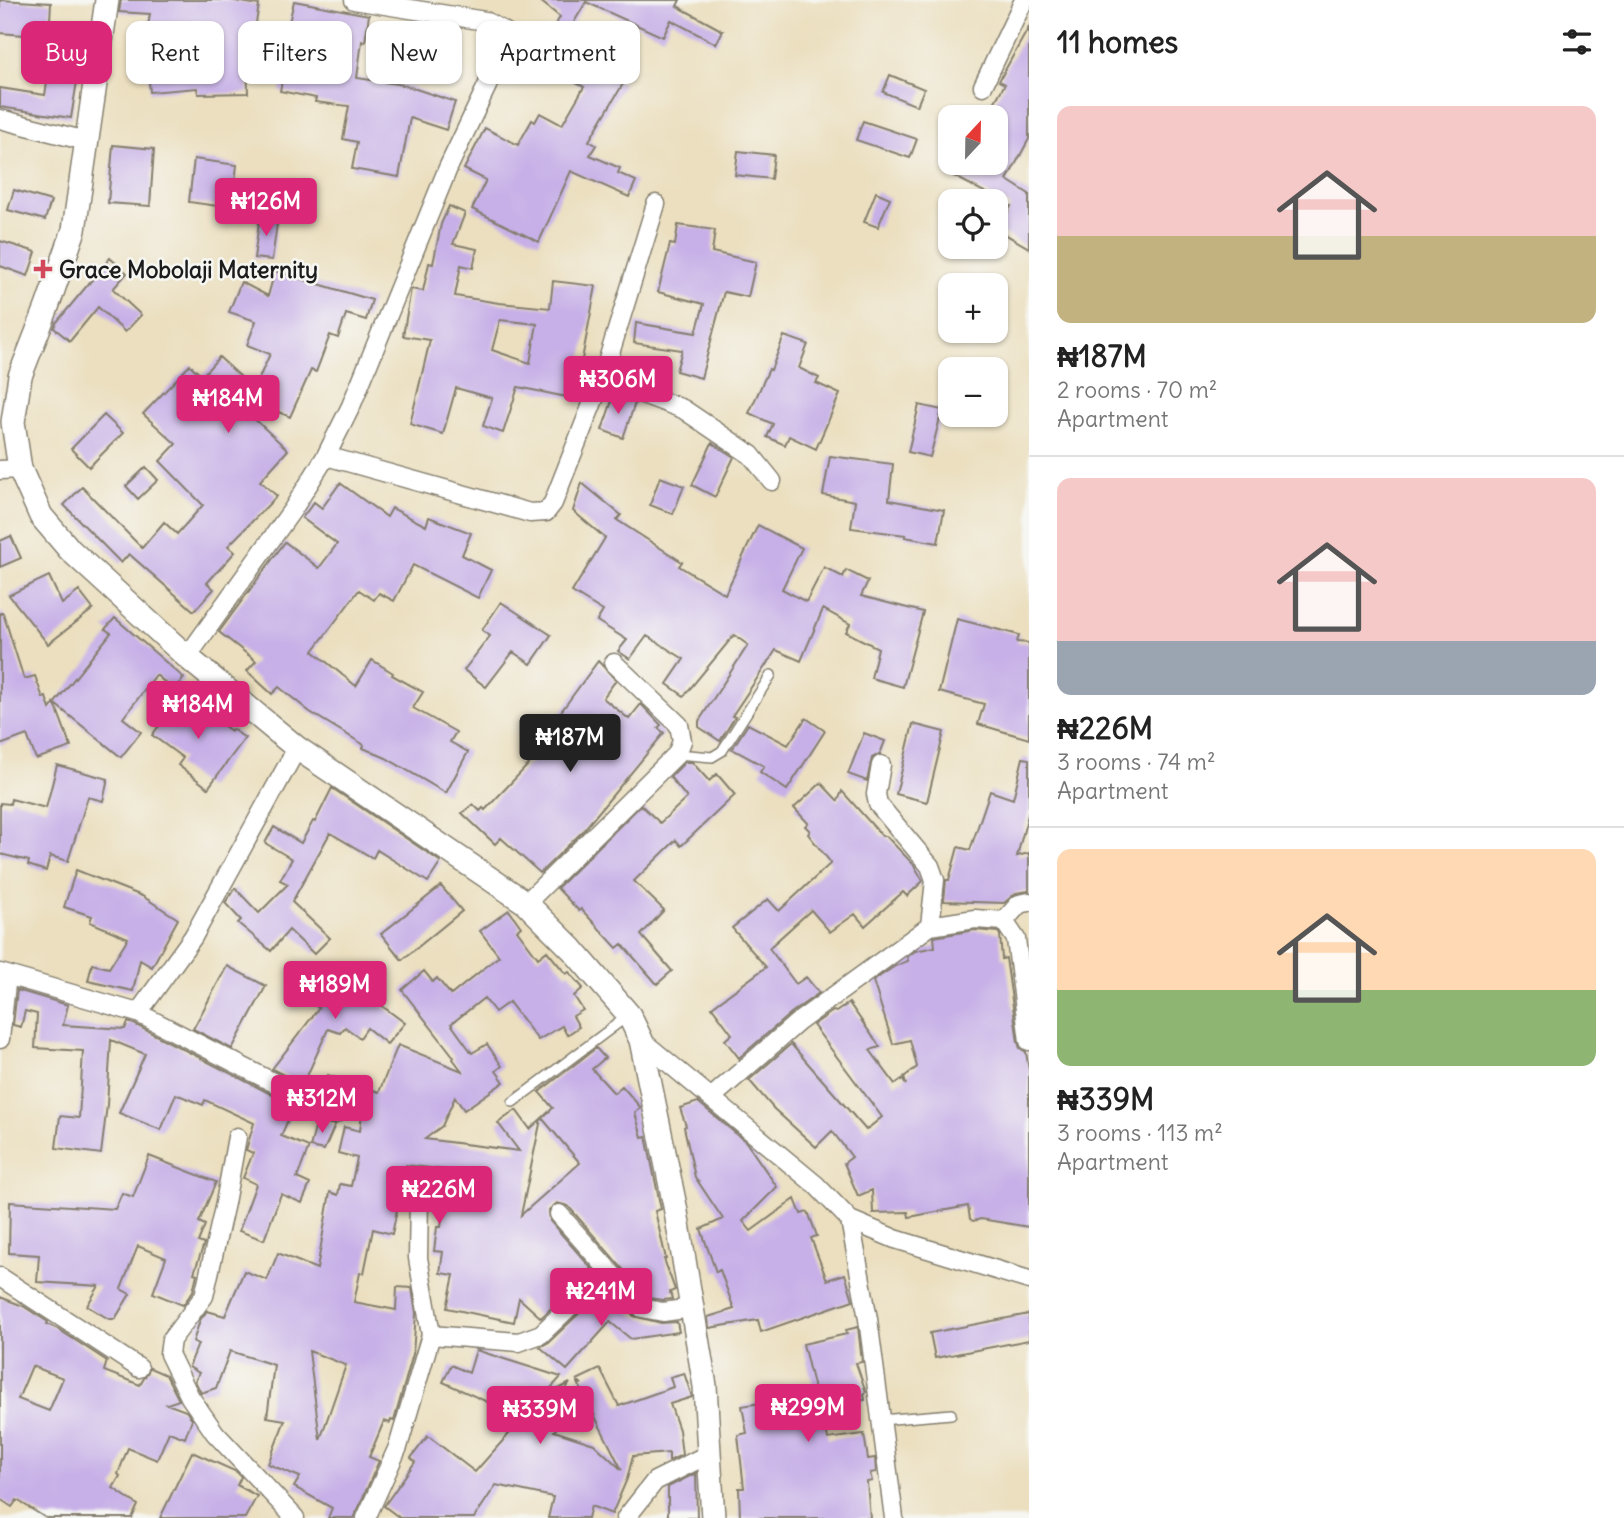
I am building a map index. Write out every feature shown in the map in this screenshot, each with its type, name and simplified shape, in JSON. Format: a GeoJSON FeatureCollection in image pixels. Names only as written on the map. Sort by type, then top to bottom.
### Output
{"type":"FeatureCollection","features":[{"type":"Feature","properties":{"kind":"street"},"geometry":{"type":"LineString","coordinates":[[107,0],[74,230],[20,376],[10,469],[41,516],[69,550],[187,657],[297,748],[526,903],[572,949],[629,1015],[641,1040],[675,1206],[705,1386],[713,1518]]}},
{"type":"Feature","properties":{"kind":"street"},"geometry":{"type":"LineString","coordinates":[[187,657],[293,509],[326,456],[351,406],[448,168],[505,48],[505,32],[485,21],[354,0]]}},
{"type":"Feature","properties":{"kind":"street"},"geometry":{"type":"LineString","coordinates":[[982,86],[1024,0]]}},
{"type":"Feature","properties":{"kind":"street"},"geometry":{"type":"LineString","coordinates":[[0,119],[86,141]]}},
{"type":"Feature","properties":{"kind":"street"},"geometry":{"type":"LineString","coordinates":[[326,456],[530,513],[546,512],[554,503],[602,379],[656,204]]}},
{"type":"Feature","properties":{"kind":"street"},"geometry":{"type":"LineString","coordinates":[[602,379],[683,409],[751,456],[772,481]]}},
{"type":"Feature","properties":{"kind":"street"},"geometry":{"type":"LineString","coordinates":[[526,903],[677,754],[682,741],[679,725],[614,663]]}},
{"type":"Feature","properties":{"kind":"street"},"geometry":{"type":"LineString","coordinates":[[138,1013],[193,936],[297,748]]}},
{"type":"Feature","properties":{"kind":"street"},"geometry":{"type":"LineString","coordinates":[[881,765],[876,794],[878,804],[930,866],[936,880],[930,926]]}},
{"type":"Feature","properties":{"kind":"street"},"geometry":{"type":"LineString","coordinates":[[1004,921],[1019,904],[1029,902]]}},
{"type":"Feature","properties":{"kind":"street"},"geometry":{"type":"LineString","coordinates":[[711,1098],[799,1022],[930,926],[975,919],[1004,921]]}},
{"type":"Feature","properties":{"kind":"street"},"geometry":{"type":"LineString","coordinates":[[1004,921],[1016,939],[1029,1041]]}},
{"type":"Feature","properties":{"kind":"street"},"geometry":{"type":"LineString","coordinates":[[0,1039],[4,974],[138,1013],[335,1114]]}},
{"type":"Feature","properties":{"kind":"street"},"geometry":{"type":"LineString","coordinates":[[641,1040],[816,1185],[850,1220],[895,1240],[1029,1280]]}},
{"type":"Feature","properties":{"kind":"street"},"geometry":{"type":"LineString","coordinates":[[237,1137],[204,1296],[170,1339],[169,1354],[190,1396],[215,1433],[295,1518]]}},
{"type":"Feature","properties":{"kind":"street"},"geometry":{"type":"LineString","coordinates":[[366,1518],[398,1447],[431,1335],[418,1258],[419,1198]]}},
{"type":"Feature","properties":{"kind":"street"},"geometry":{"type":"LineString","coordinates":[[559,1214],[642,1308],[663,1311],[692,1308]]}},
{"type":"Feature","properties":{"kind":"street"},"geometry":{"type":"LineString","coordinates":[[850,1220],[868,1319],[894,1518]]}},
{"type":"Feature","properties":{"kind":"street"},"geometry":{"type":"LineString","coordinates":[[431,1335],[519,1342],[541,1334],[607,1271]]}},
{"type":"Feature","properties":{"kind":"street"},"geometry":{"type":"LineString","coordinates":[[0,1277],[139,1368]]}},
{"type":"Feature","properties":{"kind":"street"},"geometry":{"type":"LineString","coordinates":[[626,1518],[655,1480],[709,1454]]}},
{"type":"Feature","properties":{"kind":"lane"},"geometry":{"type":"LineString","coordinates":[[677,754],[712,757],[722,751],[771,675]]}},
{"type":"Feature","properties":{"kind":"lane"},"geometry":{"type":"LineString","coordinates":[[513,1102],[629,1015]]}},
{"type":"Feature","properties":{"kind":"lane"},"geometry":{"type":"LineString","coordinates":[[881,1420],[951,1414]]}},
{"type":"Feature","properties":{"kind":"building"},"geometry":{"type":"Polygon","coordinates":[[[0,0],[51,3],[50,21],[21,21],[21,35],[0,33],[0,0]]]}},
{"type":"Feature","properties":{"kind":"building"},"geometry":{"type":"Polygon","coordinates":[[[121,0],[229,0],[259,5],[256,21],[238,21],[238,84],[248,84],[248,93],[198,94],[197,88],[150,92],[149,84],[224,84],[224,21],[149,21],[150,14],[119,12],[121,0]]]}},
{"type":"Feature","properties":{"kind":"building"},"geometry":{"type":"Polygon","coordinates":[[[539,0],[680,0],[677,6],[723,31],[716,44],[671,20],[663,37],[640,27],[640,21],[628,21],[586,2],[575,21],[558,21],[560,17],[539,0]]]}},
{"type":"Feature","properties":{"kind":"building"},"geometry":{"type":"Polygon","coordinates":[[[294,1],[369,15],[357,78],[366,79],[366,84],[404,85],[455,102],[446,130],[410,118],[399,177],[352,169],[357,142],[343,139],[349,106],[315,102],[316,98],[280,91],[281,84],[352,84],[352,21],[289,21],[294,1]]]}},
{"type":"Feature","properties":{"kind":"building"},"geometry":{"type":"Polygon","coordinates":[[[1029,27],[1029,139],[1007,180],[1029,194],[1029,248],[1008,236],[1008,212],[1011,206],[1008,204],[1008,189],[979,189],[952,175],[1008,175],[1008,105],[993,105],[1005,84],[999,81],[1029,27]]]}},
{"type":"Feature","properties":{"kind":"building"},"geometry":{"type":"Polygon","coordinates":[[[890,75],[924,89],[917,106],[883,92],[890,75]]]}},
{"type":"Feature","properties":{"kind":"building"},"geometry":{"type":"Polygon","coordinates":[[[47,84],[77,84],[71,118],[0,107],[0,88],[45,95],[47,84]]]}},
{"type":"Feature","properties":{"kind":"building"},"geometry":{"type":"Polygon","coordinates":[[[578,84],[623,84],[589,141],[596,145],[590,155],[620,168],[618,173],[636,181],[629,197],[571,171],[539,242],[472,209],[486,180],[464,169],[485,128],[518,145],[532,120],[535,122],[540,113],[562,125],[584,87],[578,84]]]}},
{"type":"Feature","properties":{"kind":"building"},"geometry":{"type":"Polygon","coordinates":[[[863,121],[917,139],[910,158],[856,140],[863,121]]]}},
{"type":"Feature","properties":{"kind":"building"},"geometry":{"type":"Polygon","coordinates":[[[113,145],[154,149],[150,206],[108,203],[113,145]]]}},
{"type":"Feature","properties":{"kind":"building"},"geometry":{"type":"Polygon","coordinates":[[[738,151],[774,155],[771,179],[735,175],[738,151]]]}},
{"type":"Feature","properties":{"kind":"building"},"geometry":{"type":"Polygon","coordinates":[[[194,159],[237,165],[232,208],[189,202],[194,159]]]}},
{"type":"Feature","properties":{"kind":"building"},"geometry":{"type":"Polygon","coordinates":[[[14,190],[51,201],[45,220],[8,210],[14,190]]]}},
{"type":"Feature","properties":{"kind":"building"},"geometry":{"type":"Polygon","coordinates":[[[876,192],[890,198],[878,227],[864,222],[876,192]]]}},
{"type":"Feature","properties":{"kind":"building"},"geometry":{"type":"Polygon","coordinates":[[[449,206],[465,213],[453,244],[477,249],[473,268],[461,265],[455,296],[550,308],[553,281],[596,286],[580,370],[587,371],[581,400],[518,387],[503,433],[483,426],[492,398],[456,388],[443,434],[410,424],[430,340],[403,336],[411,289],[423,291],[429,263],[433,264],[441,224],[449,206]],[[500,320],[492,350],[530,363],[537,324],[500,320]]]}},
{"type":"Feature","properties":{"kind":"building"},"geometry":{"type":"Polygon","coordinates":[[[260,215],[278,217],[272,260],[254,258],[260,215]]]}},
{"type":"Feature","properties":{"kind":"building"},"geometry":{"type":"Polygon","coordinates":[[[678,225],[715,230],[712,252],[756,262],[748,297],[724,292],[701,378],[676,371],[682,350],[634,343],[636,323],[696,333],[704,304],[658,292],[670,244],[675,245],[678,225]]]}},
{"type":"Feature","properties":{"kind":"building"},"geometry":{"type":"Polygon","coordinates":[[[0,241],[36,252],[28,276],[0,266],[0,241]]]}},
{"type":"Feature","properties":{"kind":"building"},"geometry":{"type":"Polygon","coordinates":[[[110,258],[127,273],[113,289],[141,315],[125,332],[98,307],[70,341],[54,328],[56,323],[110,258]]]}},
{"type":"Feature","properties":{"kind":"building"},"geometry":{"type":"Polygon","coordinates":[[[275,271],[372,300],[366,320],[346,314],[338,338],[330,335],[316,372],[311,370],[290,417],[219,386],[288,450],[260,481],[277,496],[228,546],[235,552],[207,583],[214,589],[194,611],[129,554],[121,563],[64,505],[82,487],[142,548],[164,522],[177,534],[203,505],[160,461],[176,444],[143,414],[190,365],[202,376],[219,357],[254,389],[270,354],[247,345],[256,321],[229,312],[241,282],[268,296],[275,271]]]}},
{"type":"Feature","properties":{"kind":"building"},"geometry":{"type":"Polygon","coordinates":[[[784,336],[808,344],[799,368],[819,378],[816,383],[840,394],[816,449],[789,436],[785,445],[767,437],[773,424],[749,413],[769,369],[771,370],[784,336]]]}},
{"type":"Feature","properties":{"kind":"building"},"geometry":{"type":"Polygon","coordinates":[[[614,395],[635,403],[623,438],[602,430],[614,395]]]}},
{"type":"Feature","properties":{"kind":"building"},"geometry":{"type":"Polygon","coordinates":[[[919,405],[938,409],[938,426],[930,457],[908,452],[919,405]]]}},
{"type":"Feature","properties":{"kind":"building"},"geometry":{"type":"Polygon","coordinates":[[[104,415],[123,433],[89,467],[71,449],[104,415]]]}},
{"type":"Feature","properties":{"kind":"building"},"geometry":{"type":"Polygon","coordinates":[[[712,443],[734,457],[715,497],[692,485],[712,443]]]}},
{"type":"Feature","properties":{"kind":"building"},"geometry":{"type":"Polygon","coordinates":[[[830,456],[893,464],[889,500],[944,510],[938,543],[905,537],[906,535],[851,528],[855,501],[823,495],[830,456]]]}},
{"type":"Feature","properties":{"kind":"building"},"geometry":{"type":"Polygon","coordinates":[[[146,467],[158,480],[138,499],[126,486],[146,467]]]}},
{"type":"Feature","properties":{"kind":"building"},"geometry":{"type":"Polygon","coordinates":[[[660,477],[684,486],[673,514],[650,505],[660,477]]]}},
{"type":"Feature","properties":{"kind":"building"},"geometry":{"type":"Polygon","coordinates":[[[340,483],[387,517],[392,508],[426,526],[429,517],[471,533],[462,555],[491,570],[478,598],[413,565],[394,601],[379,593],[374,600],[359,590],[313,651],[356,686],[372,660],[423,692],[413,708],[456,732],[450,742],[468,752],[446,793],[386,758],[363,748],[364,745],[310,712],[279,687],[272,694],[247,671],[256,661],[219,632],[285,542],[319,568],[337,544],[302,518],[314,502],[322,508],[340,483]]]}},
{"type":"Feature","properties":{"kind":"building"},"geometry":{"type":"Polygon","coordinates":[[[582,483],[621,515],[617,520],[682,562],[679,566],[725,594],[758,525],[802,548],[782,589],[806,602],[824,567],[843,577],[846,570],[868,581],[861,596],[923,612],[903,687],[871,678],[878,648],[846,632],[850,624],[823,609],[801,661],[776,650],[732,716],[735,717],[720,741],[699,727],[699,721],[748,645],[734,635],[684,696],[667,684],[684,659],[647,636],[630,659],[618,651],[627,640],[597,621],[603,611],[572,592],[605,538],[573,511],[582,483]]]}},
{"type":"Feature","properties":{"kind":"building"},"geometry":{"type":"Polygon","coordinates":[[[11,536],[21,558],[0,567],[0,541],[11,536]]]}},
{"type":"Feature","properties":{"kind":"building"},"geometry":{"type":"Polygon","coordinates":[[[49,576],[62,604],[79,591],[93,609],[48,644],[9,595],[49,576]]]}},
{"type":"Feature","properties":{"kind":"building"},"geometry":{"type":"Polygon","coordinates":[[[501,602],[551,635],[531,664],[513,652],[486,687],[464,670],[490,636],[482,630],[501,602]]]}},
{"type":"Feature","properties":{"kind":"building"},"geometry":{"type":"Polygon","coordinates":[[[0,613],[3,613],[24,679],[35,676],[50,709],[111,633],[105,629],[115,618],[184,678],[174,690],[156,675],[123,718],[141,732],[121,757],[55,704],[71,747],[36,759],[27,735],[0,745],[0,613]]]}},
{"type":"Feature","properties":{"kind":"building"},"geometry":{"type":"Polygon","coordinates":[[[957,619],[1019,635],[1017,642],[1029,643],[1029,739],[978,724],[984,704],[939,692],[957,619]]]}},
{"type":"Feature","properties":{"kind":"building"},"geometry":{"type":"Polygon","coordinates":[[[598,661],[616,680],[603,698],[629,719],[641,704],[661,725],[658,728],[664,733],[583,831],[540,873],[501,838],[495,844],[462,813],[473,804],[480,811],[483,808],[485,810],[548,744],[541,739],[598,661]]]}},
{"type":"Feature","properties":{"kind":"building"},"geometry":{"type":"Polygon","coordinates":[[[183,695],[231,731],[232,729],[245,738],[208,788],[178,765],[183,758],[152,735],[183,695]]]}},
{"type":"Feature","properties":{"kind":"building"},"geometry":{"type":"Polygon","coordinates":[[[806,718],[825,731],[787,790],[760,772],[764,766],[732,749],[748,724],[788,745],[806,718]]]}},
{"type":"Feature","properties":{"kind":"building"},"geometry":{"type":"Polygon","coordinates":[[[913,724],[944,732],[927,802],[896,794],[913,724]]]}},
{"type":"Feature","properties":{"kind":"building"},"geometry":{"type":"Polygon","coordinates":[[[864,733],[885,741],[880,754],[872,758],[867,781],[848,774],[864,733]]]}},
{"type":"Feature","properties":{"kind":"building"},"geometry":{"type":"Polygon","coordinates":[[[1023,758],[1029,759],[1029,811],[1017,856],[1029,853],[1029,891],[1016,893],[1004,903],[944,901],[946,880],[949,880],[958,847],[970,850],[990,791],[1013,799],[1023,758]]]}},
{"type":"Feature","properties":{"kind":"building"},"geometry":{"type":"Polygon","coordinates":[[[685,762],[692,762],[709,781],[717,774],[735,795],[681,846],[676,840],[634,881],[664,910],[641,935],[672,971],[657,984],[622,944],[617,948],[581,909],[579,911],[557,888],[641,805],[660,823],[687,798],[670,777],[685,762]]]}},
{"type":"Feature","properties":{"kind":"building"},"geometry":{"type":"Polygon","coordinates":[[[57,765],[108,779],[103,801],[88,797],[68,861],[50,856],[46,871],[28,865],[29,861],[0,854],[0,803],[10,804],[11,799],[46,808],[57,765]]]}},
{"type":"Feature","properties":{"kind":"building"},"geometry":{"type":"Polygon","coordinates":[[[821,783],[838,801],[842,791],[882,836],[886,836],[914,865],[923,881],[907,896],[903,892],[865,926],[855,914],[830,932],[811,910],[769,948],[796,984],[806,977],[819,993],[791,1013],[739,1058],[725,1040],[732,1034],[712,1007],[766,967],[732,928],[768,899],[779,911],[831,863],[808,834],[810,831],[805,826],[808,823],[794,808],[821,783]]]}},
{"type":"Feature","properties":{"kind":"building"},"geometry":{"type":"Polygon","coordinates":[[[332,788],[441,862],[428,882],[377,850],[373,858],[330,833],[292,902],[330,938],[314,954],[289,930],[271,951],[238,923],[241,920],[225,903],[235,888],[259,913],[288,884],[280,880],[292,859],[265,843],[274,827],[301,843],[332,788]]]}},
{"type":"Feature","properties":{"kind":"building"},"geometry":{"type":"Polygon","coordinates":[[[76,870],[142,896],[178,919],[152,967],[140,960],[133,991],[88,981],[92,964],[109,968],[128,938],[90,922],[92,916],[64,907],[76,870]]]}},
{"type":"Feature","properties":{"kind":"building"},"geometry":{"type":"Polygon","coordinates":[[[441,886],[462,911],[402,960],[381,934],[441,886]]]}},
{"type":"Feature","properties":{"kind":"building"},"geometry":{"type":"Polygon","coordinates":[[[509,910],[521,927],[517,930],[538,958],[547,951],[566,974],[569,972],[583,988],[574,996],[583,1010],[573,1016],[579,1027],[567,1035],[562,1026],[538,1040],[509,1002],[495,1012],[484,998],[451,1024],[472,1053],[487,1044],[502,1066],[496,1071],[504,1082],[464,1110],[455,1097],[442,1126],[425,1139],[519,1151],[498,1123],[516,1110],[530,1129],[541,1119],[521,1215],[580,1163],[542,1118],[553,1108],[539,1092],[596,1048],[605,1058],[592,1069],[614,1093],[622,1086],[641,1108],[635,1113],[642,1137],[646,1136],[661,1209],[655,1211],[664,1259],[675,1290],[670,1292],[672,1299],[648,1298],[568,1206],[557,1203],[549,1210],[550,1221],[592,1269],[541,1318],[519,1298],[514,1322],[447,1308],[454,1275],[440,1273],[443,1252],[434,1251],[437,1227],[441,1227],[449,1170],[406,1165],[392,1234],[373,1229],[364,1273],[360,1273],[354,1302],[396,1310],[397,1287],[412,1288],[416,1313],[413,1354],[394,1421],[384,1421],[369,1457],[379,1461],[354,1518],[328,1518],[332,1508],[294,1487],[300,1477],[268,1464],[285,1420],[267,1417],[274,1365],[230,1351],[216,1388],[201,1393],[195,1381],[199,1373],[189,1367],[198,1344],[193,1342],[200,1320],[207,1311],[225,1316],[244,1271],[267,1280],[278,1253],[317,1269],[330,1192],[338,1195],[340,1184],[351,1186],[357,1158],[338,1153],[344,1127],[360,1131],[363,1102],[324,1090],[328,1075],[379,1092],[398,1045],[462,1071],[402,990],[424,971],[433,982],[437,978],[451,995],[499,956],[480,931],[509,910]],[[309,1351],[320,1440],[346,1365],[309,1351]]]}},
{"type":"Feature","properties":{"kind":"building"},"geometry":{"type":"Polygon","coordinates":[[[975,930],[998,932],[1000,935],[1002,959],[1006,958],[1018,1042],[1020,1048],[1026,1052],[1029,1070],[1029,1227],[981,1219],[973,1221],[970,1219],[968,1206],[909,1217],[908,1212],[873,1213],[872,1190],[858,1196],[844,1163],[852,1157],[832,1131],[816,1147],[774,1109],[749,1080],[791,1044],[866,1130],[882,1117],[813,1025],[849,1003],[880,1047],[870,1050],[895,1084],[902,1079],[906,1085],[904,1077],[917,1067],[910,1040],[893,1044],[873,981],[895,966],[908,961],[907,957],[915,951],[935,947],[934,937],[975,930]]]}},
{"type":"Feature","properties":{"kind":"building"},"geometry":{"type":"Polygon","coordinates":[[[325,964],[405,1023],[387,1044],[367,1028],[360,1038],[345,1027],[340,1033],[328,1029],[303,1085],[272,1069],[319,1008],[302,996],[325,964]]]}},
{"type":"Feature","properties":{"kind":"building"},"geometry":{"type":"Polygon","coordinates":[[[227,966],[266,986],[232,1049],[193,1029],[227,966]]]}},
{"type":"Feature","properties":{"kind":"building"},"geometry":{"type":"Polygon","coordinates":[[[17,990],[68,1005],[63,1025],[125,1029],[128,1022],[134,1024],[294,1106],[281,1136],[309,1147],[297,1178],[310,1184],[302,1203],[281,1194],[264,1240],[239,1231],[256,1184],[243,1178],[253,1153],[246,1150],[254,1123],[205,1100],[203,1105],[176,1094],[161,1130],[119,1113],[145,1054],[111,1040],[101,1154],[56,1148],[60,1116],[79,1118],[83,1051],[35,1048],[37,1014],[25,1011],[21,1027],[13,1025],[17,990]]]}},
{"type":"Feature","properties":{"kind":"building"},"geometry":{"type":"Polygon","coordinates":[[[698,1102],[746,1142],[777,1187],[743,1221],[751,1231],[795,1199],[801,1214],[808,1212],[817,1236],[811,1238],[827,1280],[845,1274],[853,1300],[761,1332],[758,1320],[709,1328],[708,1317],[734,1309],[720,1270],[716,1272],[701,1229],[723,1219],[695,1177],[684,1127],[686,1126],[680,1108],[698,1102]]]}},
{"type":"Feature","properties":{"kind":"building"},"geometry":{"type":"Polygon","coordinates":[[[317,1121],[335,1125],[324,1150],[310,1147],[317,1121]]]}},
{"type":"Feature","properties":{"kind":"building"},"geometry":{"type":"Polygon","coordinates":[[[149,1156],[216,1182],[199,1222],[205,1225],[198,1242],[204,1244],[194,1273],[197,1274],[193,1291],[183,1305],[153,1293],[166,1258],[138,1246],[121,1289],[130,1294],[115,1319],[109,1319],[87,1306],[99,1286],[37,1282],[39,1255],[9,1253],[10,1202],[115,1209],[122,1193],[133,1197],[149,1156]]]}},
{"type":"Feature","properties":{"kind":"building"},"geometry":{"type":"Polygon","coordinates":[[[608,1286],[634,1316],[661,1323],[677,1322],[679,1332],[631,1339],[610,1322],[567,1370],[540,1347],[549,1342],[608,1286]]]}},
{"type":"Feature","properties":{"kind":"building"},"geometry":{"type":"Polygon","coordinates":[[[0,1297],[23,1306],[107,1361],[104,1371],[140,1385],[150,1368],[166,1375],[179,1400],[167,1404],[186,1411],[192,1419],[185,1438],[169,1432],[157,1460],[128,1448],[118,1474],[120,1476],[113,1488],[138,1505],[132,1518],[46,1518],[17,1500],[12,1507],[0,1499],[0,1297]],[[32,1366],[18,1399],[49,1411],[63,1378],[32,1366]]]}},
{"type":"Feature","properties":{"kind":"building"},"geometry":{"type":"Polygon","coordinates":[[[1029,1314],[1029,1340],[935,1358],[930,1333],[1029,1314]]]}},
{"type":"Feature","properties":{"kind":"building"},"geometry":{"type":"Polygon","coordinates":[[[858,1327],[862,1362],[856,1363],[866,1392],[865,1400],[822,1406],[828,1439],[864,1434],[868,1459],[875,1458],[876,1472],[870,1473],[872,1481],[867,1482],[870,1518],[740,1518],[739,1488],[744,1488],[738,1435],[747,1433],[742,1406],[789,1398],[789,1391],[814,1389],[803,1344],[847,1334],[846,1330],[858,1327]]]}},
{"type":"Feature","properties":{"kind":"building"},"geometry":{"type":"Polygon","coordinates":[[[476,1350],[561,1377],[543,1397],[570,1383],[554,1406],[566,1418],[554,1431],[594,1444],[622,1470],[578,1383],[582,1384],[577,1380],[600,1369],[619,1406],[673,1387],[670,1377],[684,1373],[692,1397],[670,1404],[679,1430],[682,1455],[669,1461],[669,1453],[633,1456],[627,1479],[612,1514],[591,1506],[588,1518],[548,1518],[553,1497],[496,1485],[474,1518],[400,1518],[384,1506],[415,1462],[411,1458],[428,1436],[475,1472],[523,1418],[443,1382],[451,1365],[469,1373],[476,1350]]]}},
{"type":"Feature","properties":{"kind":"building"},"geometry":{"type":"Polygon","coordinates":[[[192,1452],[237,1472],[241,1477],[237,1485],[257,1496],[245,1518],[160,1518],[192,1452]]]}},
{"type":"Feature","properties":{"kind":"building"},"geometry":{"type":"Polygon","coordinates":[[[696,1473],[697,1518],[668,1518],[668,1487],[696,1473]]]}},
{"type":"Feature","properties":{"kind":"place","name":"Grace Mobolaji Maternity"},"geometry":{"type":"Point","coordinates":[43,269]}}]}
